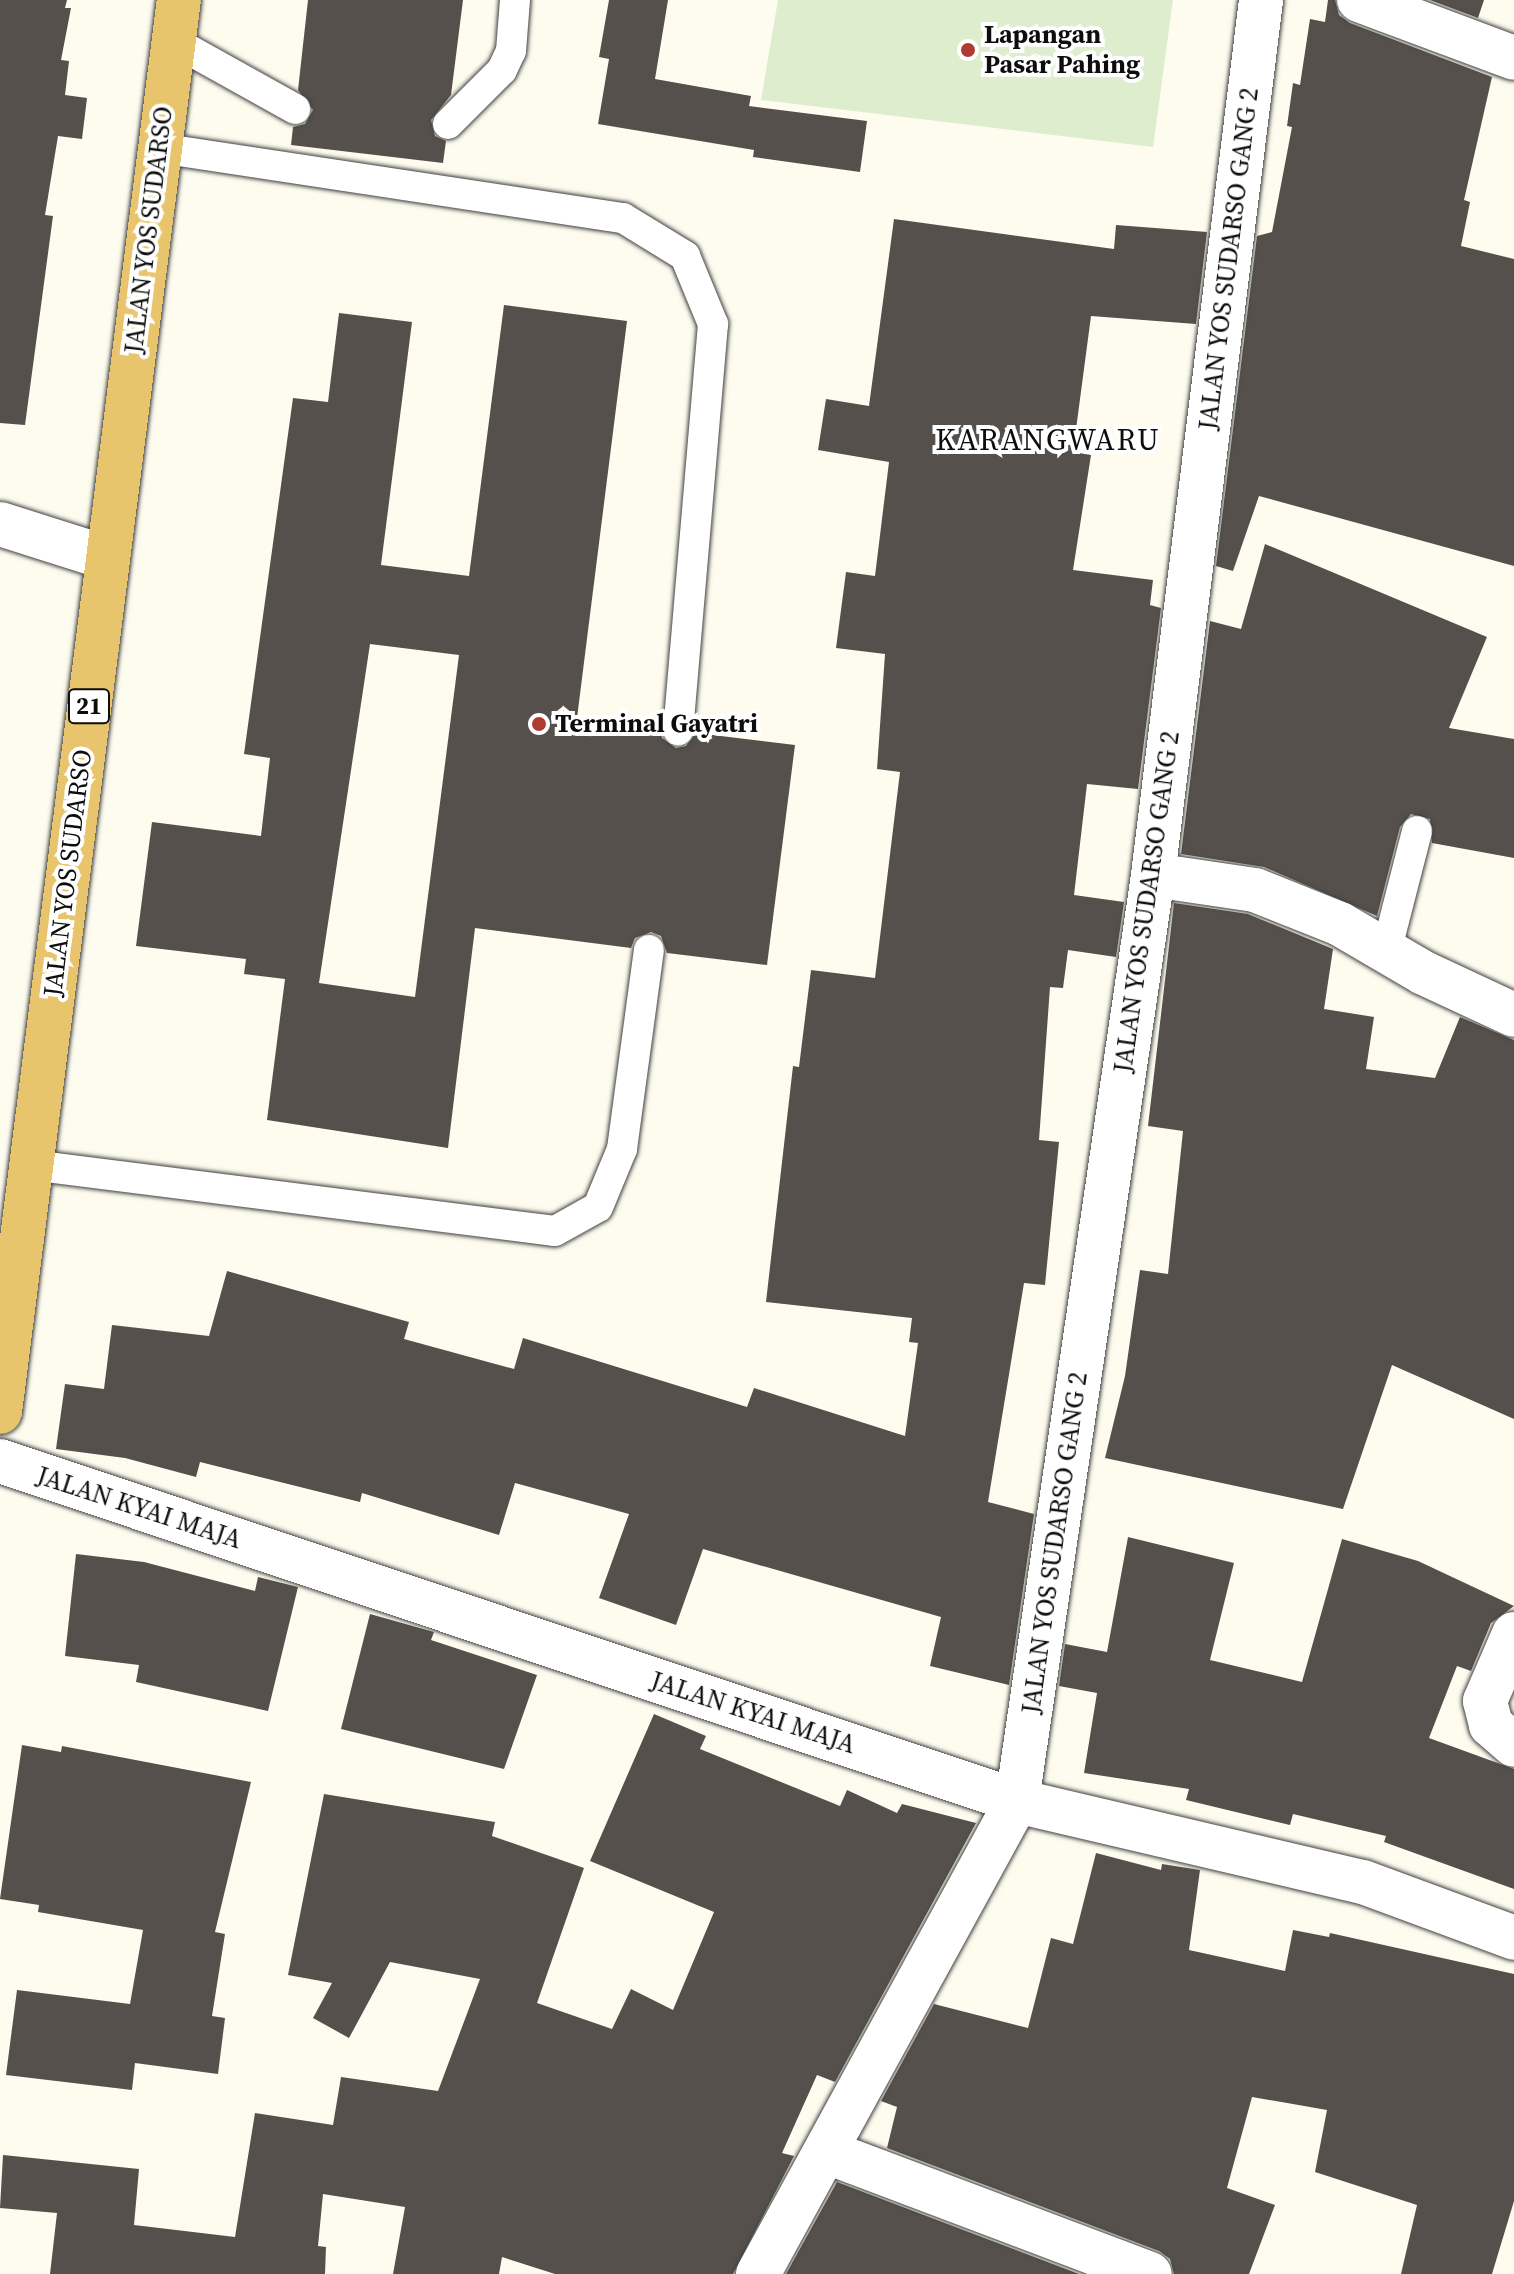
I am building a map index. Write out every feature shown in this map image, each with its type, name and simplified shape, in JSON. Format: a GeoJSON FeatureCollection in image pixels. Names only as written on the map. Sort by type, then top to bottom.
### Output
{"type":"FeatureCollection","features":[{"type":"Feature","properties":{"kind":"highway","name":"JALAN YOS SUDARSO"},"geometry":{"type":"LineString","coordinates":[[0,1412],[176,20]]}},
{"type":"Feature","properties":{"kind":"street","name":"JALAN YOS SUDARSO GANG 2"},"geometry":{"type":"LineString","coordinates":[[1017,1801],[1153,875],[1261,0]]}},
{"type":"Feature","properties":{"kind":"street"},"geometry":{"type":"LineString","coordinates":[[1359,0],[1514,58]]}},
{"type":"Feature","properties":{"kind":"street"},"geometry":{"type":"LineString","coordinates":[[0,524],[107,558]]}},
{"type":"Feature","properties":{"kind":"street"},"geometry":{"type":"LineString","coordinates":[[1153,875],[1255,890],[1340,924],[1386,952],[1514,1015]]}},
{"type":"Feature","properties":{"kind":"street","name":"JALAN KYAI MAJA"},"geometry":{"type":"LineString","coordinates":[[0,1461],[1017,1801],[1363,1882],[1512,1931]]}},
{"type":"Feature","properties":{"kind":"street"},"geometry":{"type":"LineString","coordinates":[[1514,1634],[1485,1701],[1491,1725],[1514,1745]]}},
{"type":"Feature","properties":{"kind":"street"},"geometry":{"type":"LineString","coordinates":[[758,2274],[1017,1801]]}},
{"type":"Feature","properties":{"kind":"street"},"geometry":{"type":"LineString","coordinates":[[827,2152],[1150,2274]]}},
{"type":"Feature","properties":{"kind":"lane"},"geometry":{"type":"LineString","coordinates":[[448,124],[502,70],[511,51],[515,0]]}},
{"type":"Feature","properties":{"kind":"lane"},"geometry":{"type":"LineString","coordinates":[[176,20],[295,109]]}},
{"type":"Feature","properties":{"kind":"lane"},"geometry":{"type":"LineString","coordinates":[[159,148],[623,218],[685,256],[713,324],[678,730]]}},
{"type":"Feature","properties":{"kind":"lane"},"geometry":{"type":"LineString","coordinates":[[1386,952],[1417,831]]}},
{"type":"Feature","properties":{"kind":"lane"},"geometry":{"type":"LineString","coordinates":[[31,1165],[555,1231],[598,1207],[622,1149],[649,950]]}},
{"type":"Feature","properties":{"kind":"green space","name":"Lapangan Pasar Pahing"},"geometry":{"type":"Polygon","coordinates":[[[778,0],[1173,0],[1153,147],[761,100],[778,0]]]}},
{"type":"Feature","properties":{"kind":"building"},"geometry":{"type":"Polygon","coordinates":[[[0,0],[67,0],[65,8],[71,8],[61,60],[69,61],[65,95],[87,98],[82,139],[58,136],[45,215],[53,216],[25,425],[0,423],[0,0]]]}},
{"type":"Feature","properties":{"kind":"building"},"geometry":{"type":"Polygon","coordinates":[[[308,0],[463,0],[451,95],[431,120],[435,136],[446,141],[443,163],[291,145],[293,127],[305,124],[313,110],[298,90],[308,0]]]}},
{"type":"Feature","properties":{"kind":"building"},"geometry":{"type":"Polygon","coordinates":[[[609,0],[668,0],[655,79],[751,96],[749,106],[867,121],[860,172],[753,157],[754,150],[598,124],[609,59],[599,57],[609,0]]]}},
{"type":"Feature","properties":{"kind":"building"},"geometry":{"type":"Polygon","coordinates":[[[1328,0],[1335,0],[1339,15],[1350,23],[1492,77],[1464,200],[1470,202],[1461,246],[1514,259],[1514,566],[1259,496],[1233,571],[1216,566],[1257,236],[1272,232],[1292,127],[1287,126],[1293,83],[1300,85],[1310,19],[1325,22],[1328,0]]]}},
{"type":"Feature","properties":{"kind":"building"},"geometry":{"type":"Polygon","coordinates":[[[1430,0],[1484,0],[1478,18],[1430,0]]]}},
{"type":"Feature","properties":{"kind":"building"},"geometry":{"type":"Polygon","coordinates":[[[894,219],[1114,249],[1116,225],[1207,232],[1196,324],[1091,316],[1073,452],[1091,455],[1073,570],[1153,580],[1150,605],[1161,608],[1138,789],[1087,784],[1074,895],[1124,902],[1116,957],[1068,950],[1063,988],[1050,987],[1039,1140],[1059,1142],[1045,1285],[1024,1283],[988,1502],[1034,1514],[1009,1685],[930,1666],[941,1617],[703,1549],[676,1625],[599,1598],[629,1514],[515,1483],[499,1535],[362,1493],[360,1502],[200,1462],[196,1477],[125,1458],[56,1449],[65,1384],[104,1389],[112,1325],[209,1336],[227,1271],[409,1322],[404,1339],[514,1369],[523,1338],[747,1407],[754,1388],[905,1436],[918,1343],[909,1342],[912,1318],[766,1302],[793,1066],[799,1067],[811,970],[875,978],[900,772],[877,769],[885,654],[836,648],[846,572],[875,576],[889,462],[818,450],[826,399],[869,406],[894,219]]]}},
{"type":"Feature","properties":{"kind":"building"},"geometry":{"type":"Polygon","coordinates":[[[504,305],[627,321],[577,718],[660,728],[662,738],[676,748],[686,746],[696,733],[795,745],[767,965],[667,953],[661,936],[651,932],[635,938],[631,948],[475,928],[448,1148],[267,1120],[285,979],[244,974],[246,959],[136,946],[152,822],[261,836],[270,758],[244,754],[293,398],[328,402],[339,313],[412,322],[381,565],[469,576],[504,305]],[[370,644],[319,983],[415,997],[459,655],[370,644]]]}},
{"type":"Feature","properties":{"kind":"building"},"geometry":{"type":"Polygon","coordinates":[[[1265,544],[1487,637],[1449,728],[1514,739],[1514,858],[1432,843],[1430,819],[1411,814],[1400,827],[1377,916],[1264,867],[1181,854],[1210,621],[1241,629],[1265,544]]]}},
{"type":"Feature","properties":{"kind":"building"},"geometry":{"type":"Polygon","coordinates":[[[1174,903],[1248,914],[1333,949],[1324,1009],[1374,1017],[1366,1069],[1435,1078],[1460,1017],[1514,1040],[1514,1419],[1392,1365],[1343,1509],[1105,1458],[1125,1376],[1140,1270],[1168,1274],[1183,1131],[1148,1126],[1174,903]]]}},
{"type":"Feature","properties":{"kind":"building"},"geometry":{"type":"Polygon","coordinates":[[[1128,1537],[1234,1563],[1210,1660],[1302,1682],[1342,1539],[1418,1561],[1514,1606],[1491,1623],[1471,1671],[1457,1666],[1429,1738],[1514,1769],[1514,1889],[1384,1842],[1386,1836],[1293,1814],[1290,1825],[1186,1800],[1189,1789],[1084,1773],[1097,1693],[1059,1686],[1065,1644],[1107,1652],[1128,1537]]]}},
{"type":"Feature","properties":{"kind":"building"},"geometry":{"type":"Polygon","coordinates":[[[76,1554],[144,1562],[255,1591],[258,1577],[298,1587],[268,1711],[136,1682],[139,1665],[65,1656],[76,1554]]]}},
{"type":"Feature","properties":{"kind":"building"},"geometry":{"type":"Polygon","coordinates":[[[370,1614],[434,1632],[431,1640],[537,1675],[504,1769],[341,1729],[370,1614]]]}},
{"type":"Feature","properties":{"kind":"building"},"geometry":{"type":"Polygon","coordinates":[[[654,1714],[706,1736],[700,1749],[840,1806],[847,1790],[897,1813],[902,1804],[976,1823],[835,2082],[817,2075],[782,2153],[794,2156],[733,2274],[555,2274],[502,2257],[499,2274],[393,2274],[405,2207],[323,2194],[318,2246],[326,2247],[325,2274],[50,2274],[57,2213],[0,2208],[3,2155],[139,2169],[134,2225],[235,2237],[255,2113],[333,2125],[341,2077],[438,2091],[480,1979],[390,1962],[349,2038],[313,2018],[332,1983],[288,1975],[324,1794],[495,1822],[492,1836],[584,1868],[537,2003],[612,2029],[631,1989],[673,2010],[714,1912],[590,1861],[654,1714]]]}},
{"type":"Feature","properties":{"kind":"building"},"geometry":{"type":"Polygon","coordinates":[[[22,1745],[61,1752],[62,1746],[251,1782],[215,1932],[225,1934],[212,2016],[225,2018],[218,2074],[135,2063],[132,2090],[6,2075],[17,1990],[130,2004],[143,1930],[38,1912],[39,1905],[0,1899],[22,1745]]]}},
{"type":"Feature","properties":{"kind":"building"},"geometry":{"type":"Polygon","coordinates":[[[1096,1853],[1161,1870],[1162,1864],[1200,1870],[1189,1950],[1285,1971],[1293,1930],[1329,1937],[1330,1933],[1514,1974],[1514,2201],[1492,2274],[1401,2274],[1417,2205],[1315,2172],[1327,2110],[1252,2097],[1227,2188],[1275,2205],[1249,2274],[1174,2274],[1170,2259],[1159,2251],[887,2148],[897,2107],[881,2101],[934,2004],[1028,2028],[1051,1938],[1073,1944],[1096,1853]]]}},
{"type":"Feature","properties":{"kind":"building"},"geometry":{"type":"Polygon","coordinates":[[[837,2182],[1079,2274],[786,2274],[837,2182]]]}},
{"type":"Feature","properties":{"kind":"place","name":"Lapangan Pasar Pahing"},"geometry":{"type":"Point","coordinates":[968,50]}},
{"type":"Feature","properties":{"kind":"place","name":"Terminal Gayatri"},"geometry":{"type":"Point","coordinates":[539,724]}},
{"type":"Feature","properties":{"kind":"district","name":"KARANGWARU"},"geometry":{"type":"Point","coordinates":[1048,440]}}]}
